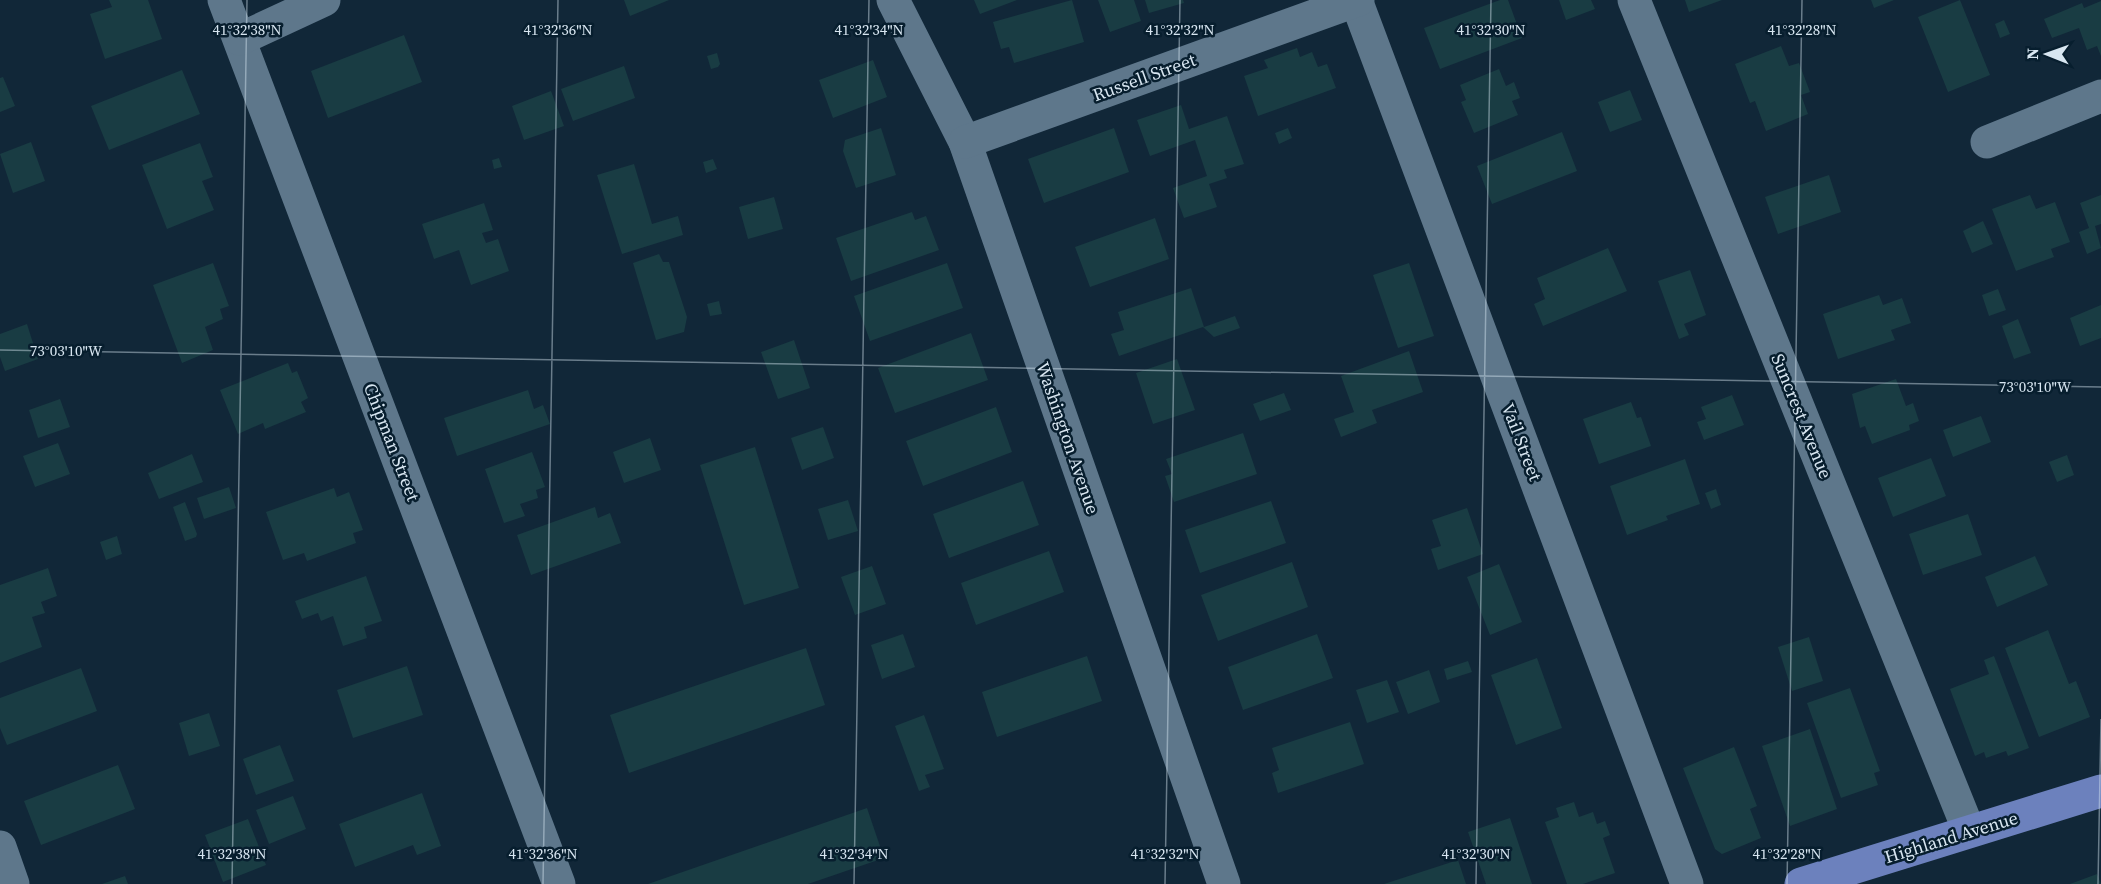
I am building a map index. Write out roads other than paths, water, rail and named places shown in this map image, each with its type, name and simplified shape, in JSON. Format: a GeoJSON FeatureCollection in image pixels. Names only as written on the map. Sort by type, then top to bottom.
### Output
{"type":"FeatureCollection","features":[{"type":"Feature","properties":{"kind":"main road","name":"Highland Avenue"},"geometry":{"type":"LineString","coordinates":[[1801,884],[2101,791]]}},
{"type":"Feature","properties":{"kind":"street","name":"Chipman Street"},"geometry":{"type":"LineString","coordinates":[[224,0],[559,884]]}},
{"type":"Feature","properties":{"kind":"street"},"geometry":{"type":"LineString","coordinates":[[240,39],[324,0]]}},
{"type":"Feature","properties":{"kind":"street","name":"Washington Avenue"},"geometry":{"type":"LineString","coordinates":[[892,0],[965,142],[1224,884]]}},
{"type":"Feature","properties":{"kind":"street","name":"Russell Street"},"geometry":{"type":"LineString","coordinates":[[965,142],[1357,0]]}},
{"type":"Feature","properties":{"kind":"street","name":"Vail Street"},"geometry":{"type":"LineString","coordinates":[[1357,0],[1687,884]]}},
{"type":"Feature","properties":{"kind":"street","name":"Suncrest Avenue"},"geometry":{"type":"LineString","coordinates":[[1634,0],[1970,831]]}},
{"type":"Feature","properties":{"kind":"street"},"geometry":{"type":"LineString","coordinates":[[1986,142],[2101,96]]}},
{"type":"Feature","properties":{"kind":"street"},"geometry":{"type":"LineString","coordinates":[[0,847],[13,884]]}}]}
